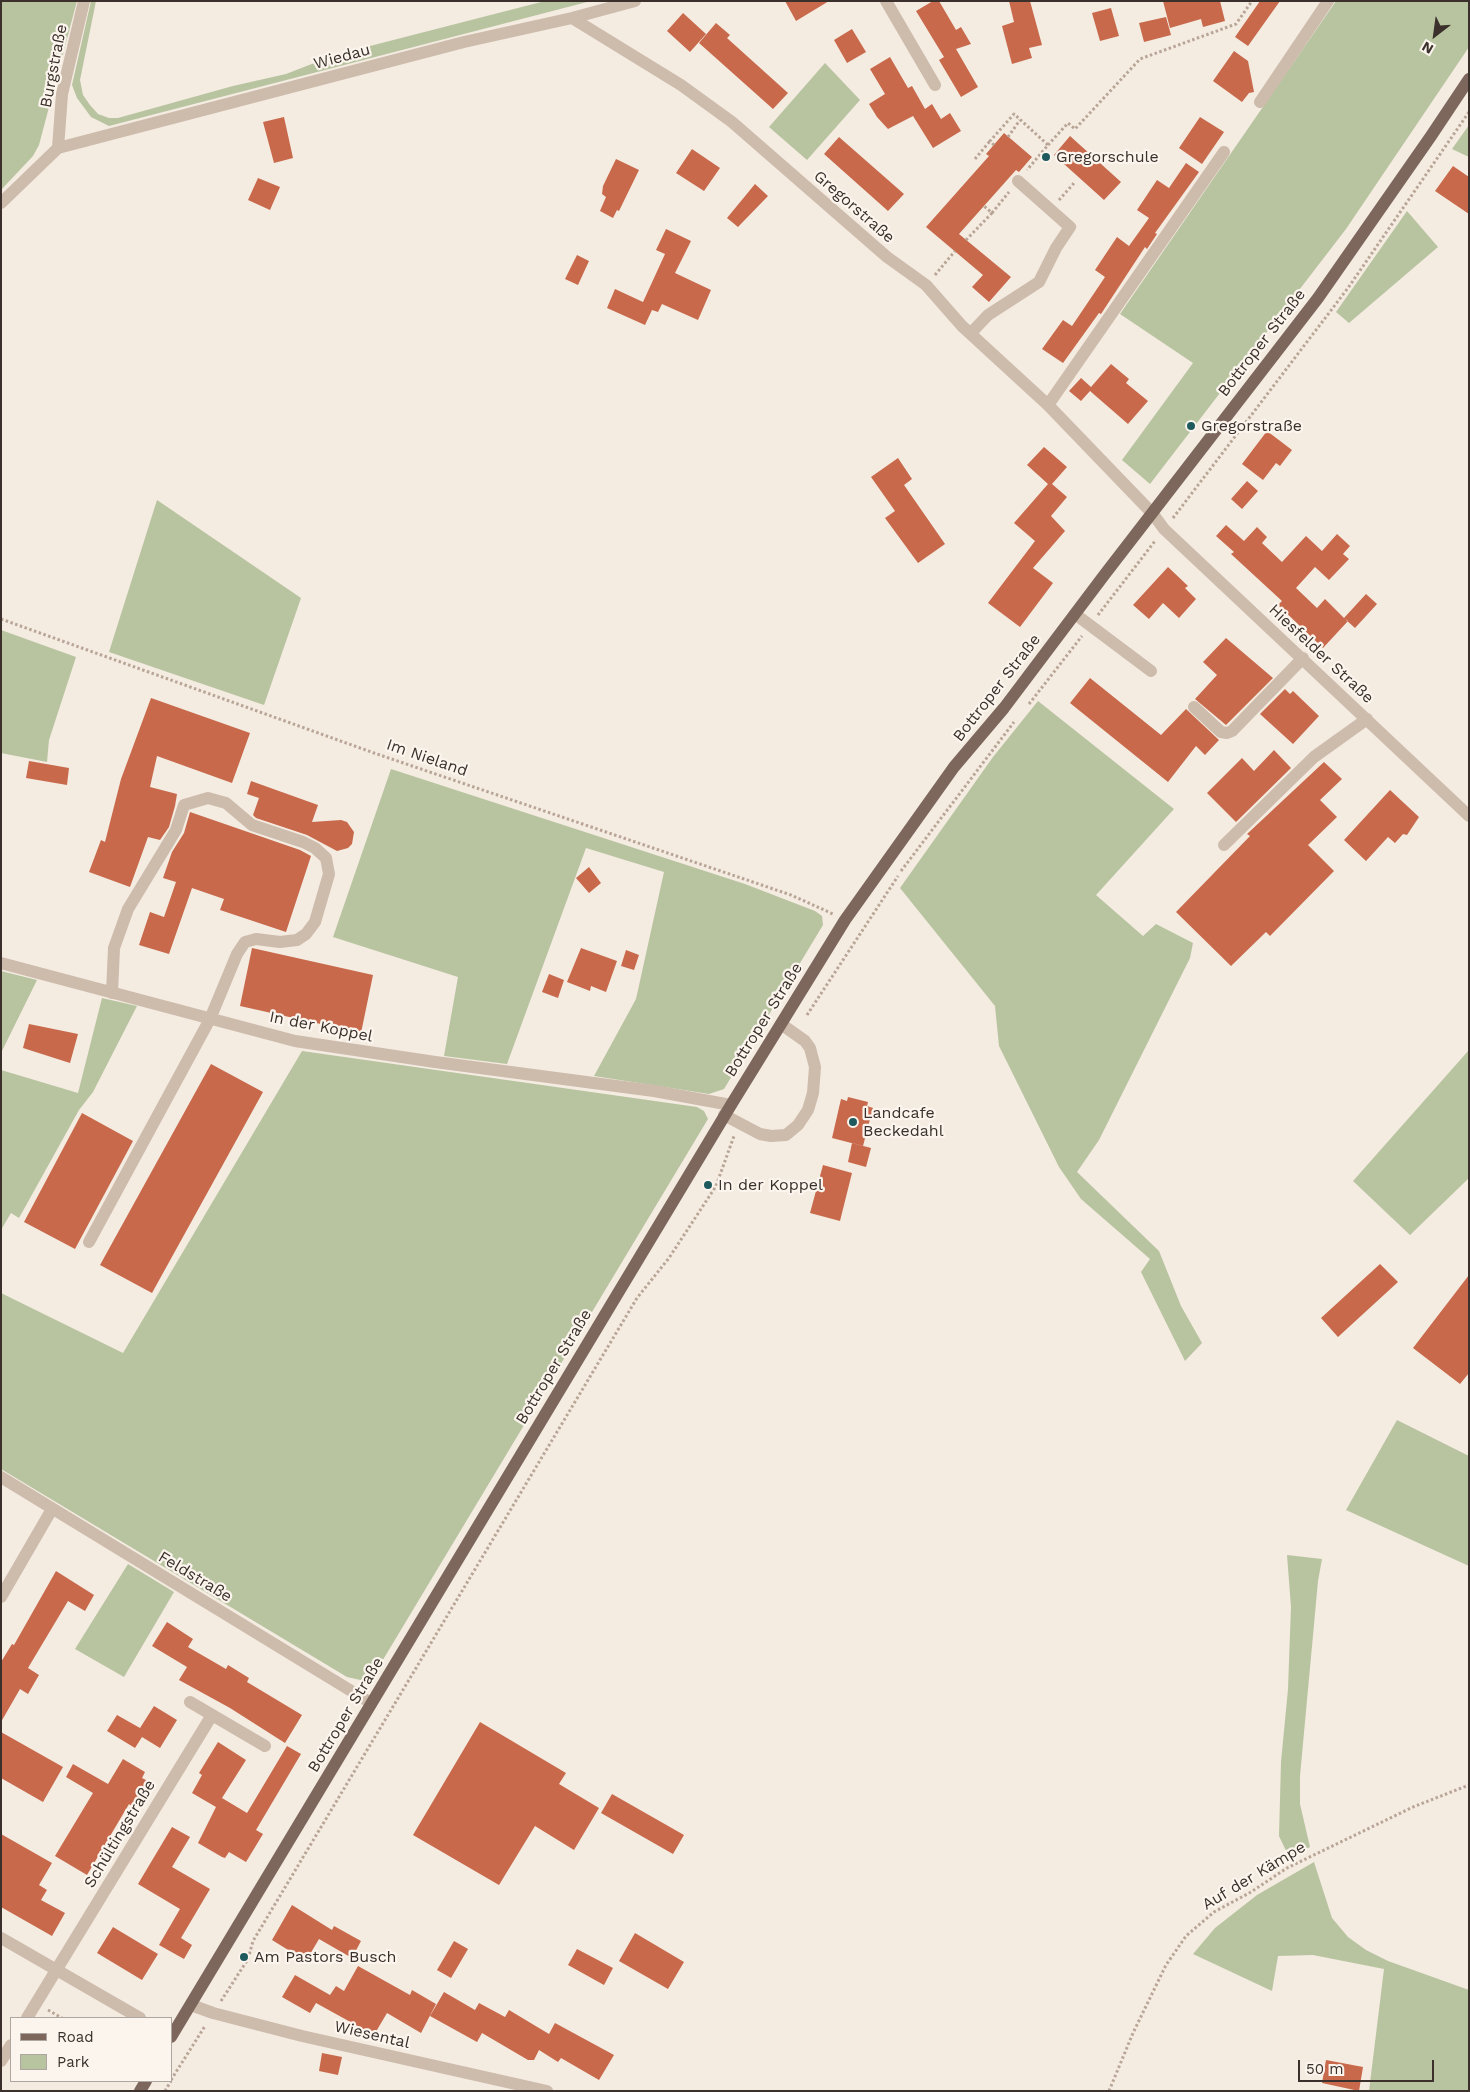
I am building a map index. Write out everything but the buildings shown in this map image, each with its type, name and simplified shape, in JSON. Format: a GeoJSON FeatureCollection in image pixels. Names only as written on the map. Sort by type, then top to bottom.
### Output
{"type":"FeatureCollection","features":[{"type":"Feature","properties":{"kind":"main road","name":"Bottroper Straße"},"geometry":{"type":"LineString","coordinates":[[172,2035],[727,1110],[845,920],[954,767],[1004,708],[1318,298],[1469,78]]}},
{"type":"Feature","properties":{"kind":"street","name":"Burgstraße"},"geometry":{"type":"LineString","coordinates":[[58,148],[62,94],[84,1]]}},
{"type":"Feature","properties":{"kind":"street","name":"Wiedau"},"geometry":{"type":"LineString","coordinates":[[58,148],[464,42],[572,18],[635,1]]}},
{"type":"Feature","properties":{"kind":"street"},"geometry":{"type":"LineString","coordinates":[[886,1],[935,85]]}},
{"type":"Feature","properties":{"kind":"street"},"geometry":{"type":"LineString","coordinates":[[1260,102],[1328,1]]}},
{"type":"Feature","properties":{"kind":"street","name":"Gregorstraße"},"geometry":{"type":"LineString","coordinates":[[572,18],[681,85],[732,122],[887,257],[926,285],[971,333],[1048,405],[1153,514]]}},
{"type":"Feature","properties":{"kind":"street"},"geometry":{"type":"LineString","coordinates":[[1,203],[58,148]]}},
{"type":"Feature","properties":{"kind":"street"},"geometry":{"type":"LineString","coordinates":[[1048,405],[1224,152]]}},
{"type":"Feature","properties":{"kind":"street"},"geometry":{"type":"LineString","coordinates":[[971,333],[988,315],[1038,282],[1056,248],[1070,227],[1018,181]]}},
{"type":"Feature","properties":{"kind":"street","name":"Hiesfelder Straße"},"geometry":{"type":"LineString","coordinates":[[1153,514],[1164,529],[1469,816]]}},
{"type":"Feature","properties":{"kind":"street"},"geometry":{"type":"LineString","coordinates":[[1075,614],[1151,671]]}},
{"type":"Feature","properties":{"kind":"street"},"geometry":{"type":"LineString","coordinates":[[1194,707],[1221,732],[1227,733],[1303,658]]}},
{"type":"Feature","properties":{"kind":"street"},"geometry":{"type":"LineString","coordinates":[[1224,844],[1314,757],[1367,719]]}},
{"type":"Feature","properties":{"kind":"street"},"geometry":{"type":"LineString","coordinates":[[89,1242],[210,1019],[237,954],[245,942],[256,938],[280,942],[297,940],[306,934],[315,922],[329,874],[326,858],[315,848],[252,825],[226,803],[208,798],[184,805],[176,830],[128,909],[114,948],[112,993]]}},
{"type":"Feature","properties":{"kind":"street","name":"In der Koppel"},"geometry":{"type":"LineString","coordinates":[[1,963],[295,1041],[654,1091],[727,1110],[740,1124],[760,1134],[771,1136],[786,1134],[798,1125],[808,1110],[813,1092],[815,1067],[810,1048],[781,1024]]}},
{"type":"Feature","properties":{"kind":"street","name":"Feldstraße"},"geometry":{"type":"LineString","coordinates":[[1,1477],[371,1703]]}},
{"type":"Feature","properties":{"kind":"street"},"geometry":{"type":"LineString","coordinates":[[1,1597],[52,1509]]}},
{"type":"Feature","properties":{"kind":"street"},"geometry":{"type":"LineString","coordinates":[[190,1702],[265,1746]]}},
{"type":"Feature","properties":{"kind":"street","name":"Schültingstraße"},"geometry":{"type":"LineString","coordinates":[[56,1970],[212,1715]]}},
{"type":"Feature","properties":{"kind":"street"},"geometry":{"type":"LineString","coordinates":[[1,1938],[138,2017]]}},
{"type":"Feature","properties":{"kind":"street"},"geometry":{"type":"LineString","coordinates":[[28,2017],[56,1970]]}},
{"type":"Feature","properties":{"kind":"street","name":"Wiesental"},"geometry":{"type":"LineString","coordinates":[[191,2005],[213,2013],[302,2036],[547,2091]]}},
{"type":"Feature","properties":{"kind":"street"},"geometry":{"type":"LineString","coordinates":[[1,2061],[10,2046]]}},
{"type":"Feature","properties":{"kind":"path"},"geometry":{"type":"LineString","coordinates":[[966,240],[992,213],[1068,123],[1075,129],[1140,59],[1236,24],[1252,1]]}},
{"type":"Feature","properties":{"kind":"path"},"geometry":{"type":"LineString","coordinates":[[1024,710],[1348,288],[1469,112]]}},
{"type":"Feature","properties":{"kind":"path"},"geometry":{"type":"LineString","coordinates":[[975,159],[1014,114],[1048,145]]}},
{"type":"Feature","properties":{"kind":"path"},"geometry":{"type":"LineString","coordinates":[[1008,136],[1020,120]]}},
{"type":"Feature","properties":{"kind":"path"},"geometry":{"type":"LineString","coordinates":[[990,142],[994,144]]}},
{"type":"Feature","properties":{"kind":"path"},"geometry":{"type":"LineString","coordinates":[[1050,210],[1075,182]]}},
{"type":"Feature","properties":{"kind":"path"},"geometry":{"type":"LineString","coordinates":[[984,206],[992,213]]}},
{"type":"Feature","properties":{"kind":"path"},"geometry":{"type":"LineString","coordinates":[[926,285],[955,251]]}},
{"type":"Feature","properties":{"kind":"path","name":"Im Nieland"},"geometry":{"type":"LineString","coordinates":[[1,619],[374,753],[791,895],[845,920]]}},
{"type":"Feature","properties":{"kind":"path"},"geometry":{"type":"LineString","coordinates":[[794,1034],[899,873],[1018,717]]}},
{"type":"Feature","properties":{"kind":"path"},"geometry":{"type":"LineString","coordinates":[[172,2079],[248,1959],[253,1941],[638,1298],[668,1258],[716,1186],[740,1124]]}},
{"type":"Feature","properties":{"kind":"path","name":"Auf der Kämpe"},"geometry":{"type":"LineString","coordinates":[[1109,2091],[1133,2034],[1166,1965],[1186,1936],[1214,1912],[1251,1892],[1287,1868],[1413,1807],[1469,1785]]}},
{"type":"Feature","properties":{"kind":"green space"},"geometry":{"type":"Polygon","coordinates":[[[1,1],[77,1],[39,145],[33,156],[1,190],[1,1]]]}},
{"type":"Feature","properties":{"kind":"green space"},"geometry":{"type":"Polygon","coordinates":[[[91,1],[96,1],[80,80],[83,95],[98,114],[109,118],[118,118],[233,86],[286,74],[335,55],[545,1],[591,1],[109,126],[91,117],[77,98],[72,85],[91,1]]]}},
{"type":"Feature","properties":{"kind":"green space"},"geometry":{"type":"Polygon","coordinates":[[[1336,1],[1469,1],[1469,47],[1346,229],[1150,484],[1122,460],[1193,363],[1120,314],[1336,1]]]}},
{"type":"Feature","properties":{"kind":"green space"},"geometry":{"type":"Polygon","coordinates":[[[825,63],[860,100],[807,160],[769,127],[825,63]]]}},
{"type":"Feature","properties":{"kind":"green space"},"geometry":{"type":"Polygon","coordinates":[[[1469,125],[1469,157],[1452,149],[1469,125]]]}},
{"type":"Feature","properties":{"kind":"green space"},"geometry":{"type":"Polygon","coordinates":[[[1407,211],[1438,247],[1349,323],[1336,312],[1407,211]]]}},
{"type":"Feature","properties":{"kind":"green space"},"geometry":{"type":"Polygon","coordinates":[[[157,500],[301,598],[264,705],[109,652],[157,500]]]}},
{"type":"Feature","properties":{"kind":"green space"},"geometry":{"type":"Polygon","coordinates":[[[1,630],[76,657],[49,740],[47,762],[1,753],[1,630]]]}},
{"type":"Feature","properties":{"kind":"green space"},"geometry":{"type":"Polygon","coordinates":[[[1038,701],[1174,809],[1096,895],[1143,936],[1156,924],[1193,943],[1190,958],[1099,1140],[1077,1172],[1159,1251],[1181,1306],[1202,1343],[1185,1361],[1141,1272],[1150,1259],[1081,1199],[1059,1167],[999,1046],[995,1006],[900,888],[993,757],[1038,701]]]}},
{"type":"Feature","properties":{"kind":"green space"},"geometry":{"type":"Polygon","coordinates":[[[391,769],[745,884],[815,911],[822,916],[823,925],[724,1089],[709,1094],[594,1076],[636,999],[664,872],[586,848],[507,1064],[444,1056],[458,977],[333,937],[391,769]]]}},
{"type":"Feature","properties":{"kind":"green space"},"geometry":{"type":"Polygon","coordinates":[[[1,971],[37,980],[1,1053],[1,971]]]}},
{"type":"Feature","properties":{"kind":"green space"},"geometry":{"type":"Polygon","coordinates":[[[102,998],[137,1006],[93,1092],[79,1110],[19,1218],[11,1213],[1,1230],[1,1070],[78,1093],[102,998]]]}},
{"type":"Feature","properties":{"kind":"green space"},"geometry":{"type":"Polygon","coordinates":[[[1469,1050],[1469,1178],[1410,1235],[1353,1181],[1469,1050]]]}},
{"type":"Feature","properties":{"kind":"green space"},"geometry":{"type":"Polygon","coordinates":[[[302,1051],[697,1107],[704,1111],[708,1119],[372,1678],[365,1681],[347,1677],[1,1469],[1,1293],[123,1353],[302,1051]]]}},
{"type":"Feature","properties":{"kind":"green space"},"geometry":{"type":"Polygon","coordinates":[[[1397,1420],[1469,1456],[1469,1566],[1346,1510],[1397,1420]]]}},
{"type":"Feature","properties":{"kind":"green space"},"geometry":{"type":"Polygon","coordinates":[[[1287,1555],[1322,1559],[1318,1581],[1300,1776],[1300,1804],[1310,1847],[1289,1857],[1279,1836],[1281,1762],[1288,1689],[1291,1607],[1287,1555]]]}},
{"type":"Feature","properties":{"kind":"green space"},"geometry":{"type":"Polygon","coordinates":[[[128,1564],[174,1592],[124,1677],[75,1649],[128,1564]]]}},
{"type":"Feature","properties":{"kind":"green space"},"geometry":{"type":"Polygon","coordinates":[[[1314,1862],[1332,1918],[1348,1937],[1366,1950],[1388,1961],[1469,1990],[1469,2091],[1369,2091],[1384,1969],[1313,1955],[1278,1956],[1272,1991],[1193,1954],[1215,1928],[1257,1895],[1314,1862]]]}},
{"type":"Feature","properties":{"kind":"place","name":"Gregorschule"},"geometry":{"type":"Point","coordinates":[1046,157]}},
{"type":"Feature","properties":{"kind":"place","name":"Gregorstraße"},"geometry":{"type":"Point","coordinates":[1191,426]}},
{"type":"Feature","properties":{"kind":"place","name":"Landcafe Beckedahl"},"geometry":{"type":"Point","coordinates":[853,1122]}},
{"type":"Feature","properties":{"kind":"place","name":"In der Koppel"},"geometry":{"type":"Point","coordinates":[708,1185]}},
{"type":"Feature","properties":{"kind":"place","name":"Am Pastors Busch"},"geometry":{"type":"Point","coordinates":[244,1957]}}]}
